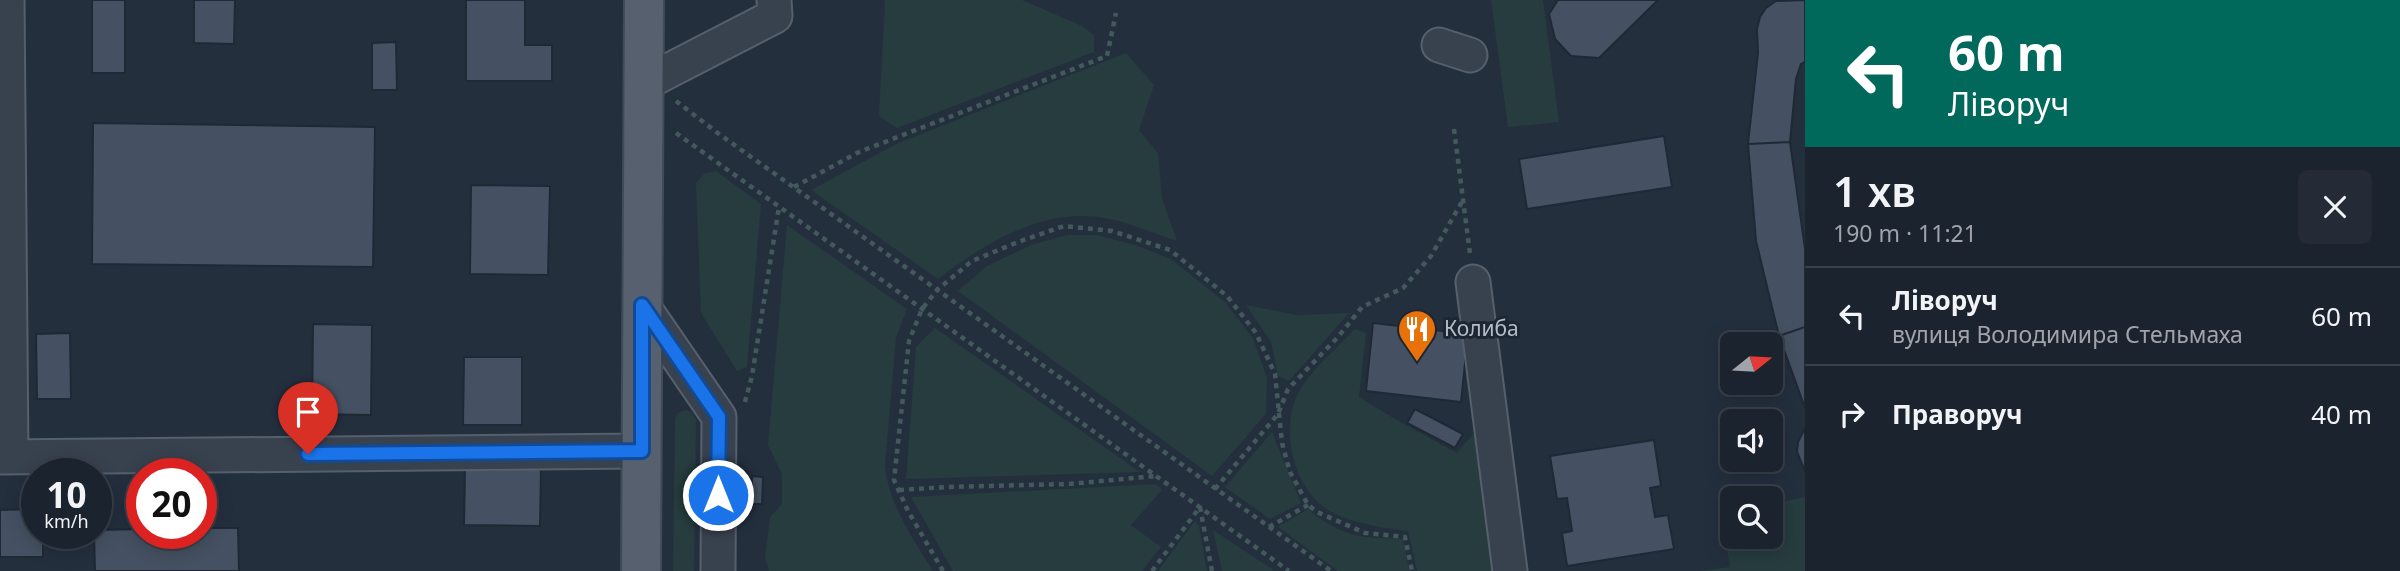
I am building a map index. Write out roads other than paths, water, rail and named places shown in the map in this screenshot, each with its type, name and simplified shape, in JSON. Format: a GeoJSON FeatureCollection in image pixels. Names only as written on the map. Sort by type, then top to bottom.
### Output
{"type":"FeatureCollection","features":[{"type":"Feature","properties":{"kind":"main road"},"geometry":{"type":"LineString","coordinates":[[641,571],[642,305],[661,92],[643,0]]}},
{"type":"Feature","properties":{"kind":"lane"},"geometry":{"type":"LineString","coordinates":[[7,0],[5,457],[642,451]]}},
{"type":"Feature","properties":{"kind":"lane"},"geometry":{"type":"LineString","coordinates":[[661,92],[775,16],[774,0]]}},
{"type":"Feature","properties":{"kind":"lane"},"geometry":{"type":"LineString","coordinates":[[1474,282],[1510,571]]}},
{"type":"Feature","properties":{"kind":"lane"},"geometry":{"type":"LineString","coordinates":[[642,305],[719,417],[718,571]]}},
{"type":"Feature","properties":{"kind":"place","name":"Колиба"},"geometry":{"type":"Point","coordinates":[1417,363]}}]}
